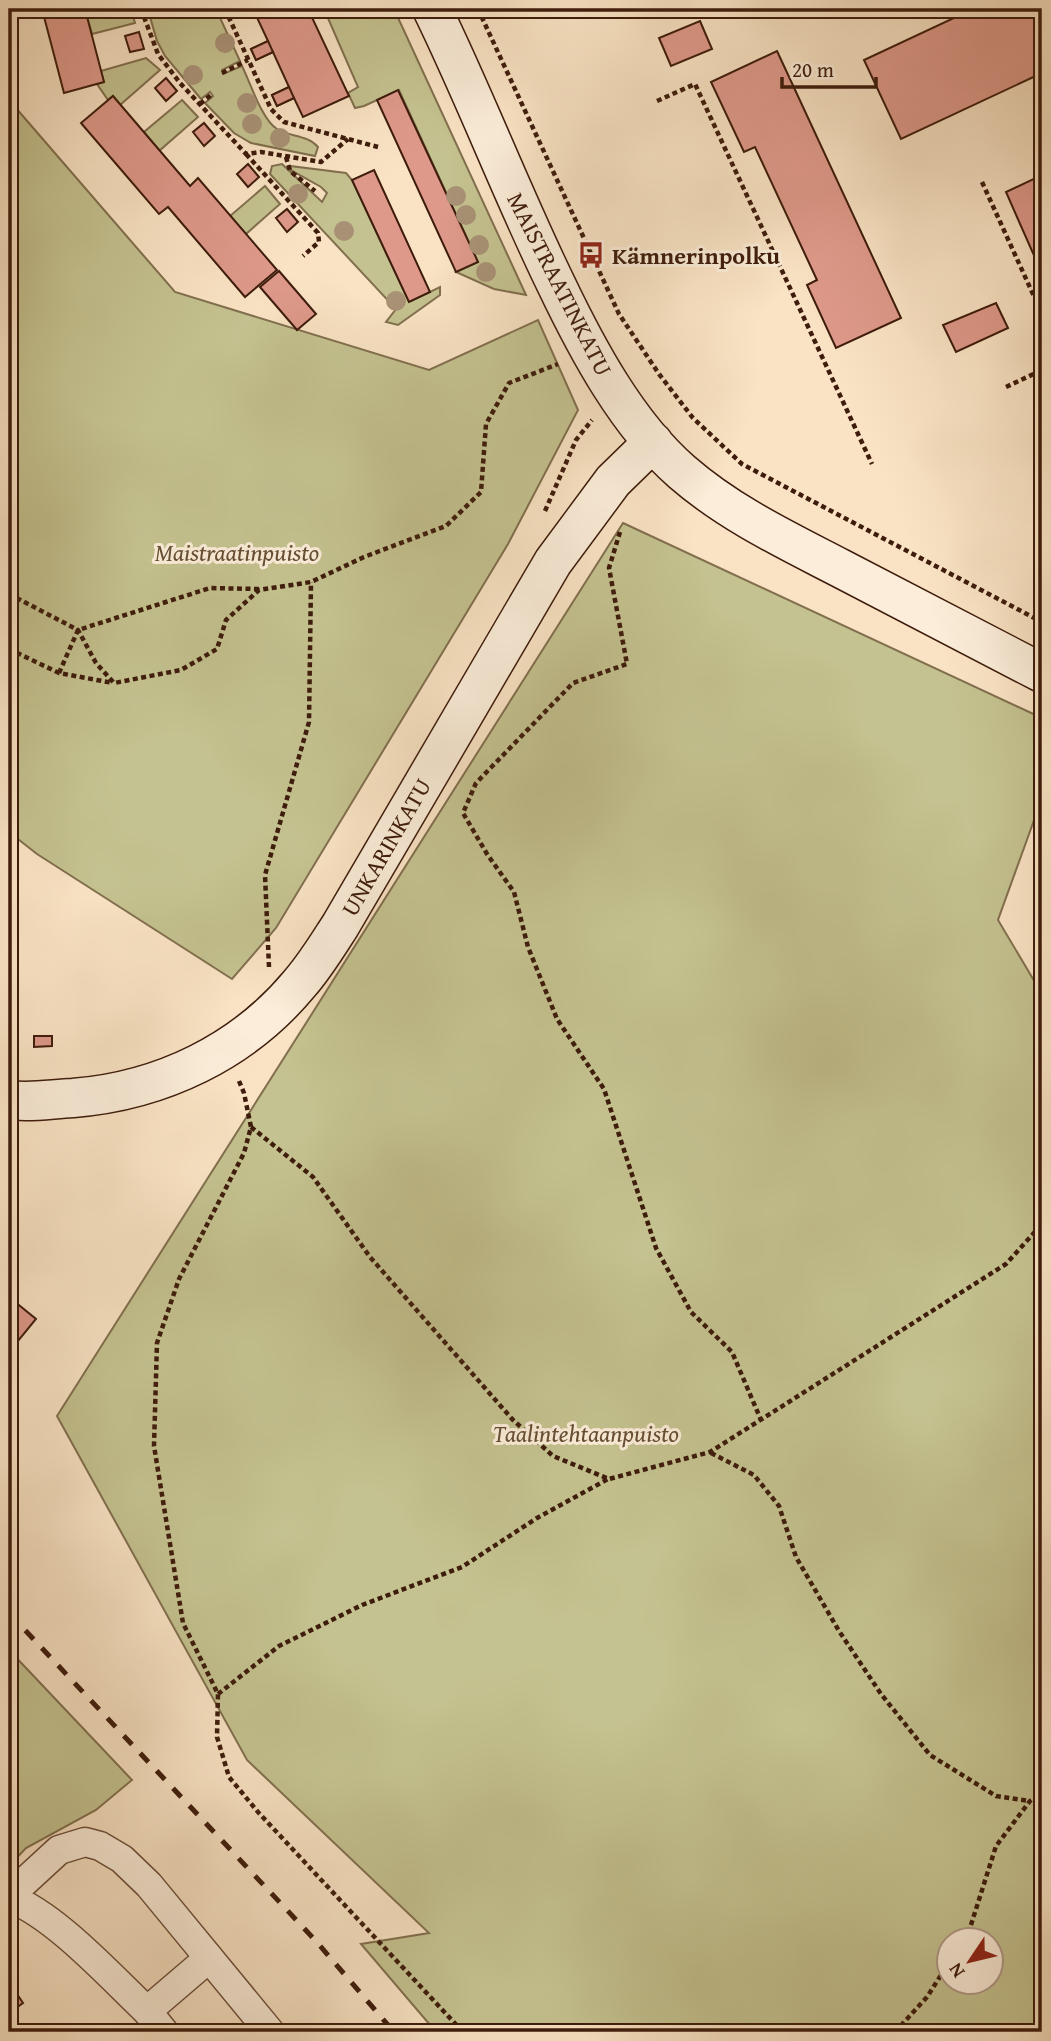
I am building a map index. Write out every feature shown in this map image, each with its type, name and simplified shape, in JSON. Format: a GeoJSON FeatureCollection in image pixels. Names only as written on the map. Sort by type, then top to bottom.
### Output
{"type":"FeatureCollection","features":[{"type":"Feature","properties":{"kind":"street","name":"MAISTRAATINKATU"},"geometry":{"type":"LineString","coordinates":[[432,9],[544,261],[575,323],[621,400],[653,442],[690,479],[764,528],[1042,673]]}},
{"type":"Feature","properties":{"kind":"street","name":"UNKARINKATU"},"geometry":{"type":"LineString","coordinates":[[9,1100],[45,1101],[124,1092],[167,1079],[191,1069],[242,1038],[285,1000],[316,962],[553,562],[613,481],[653,442]]}},
{"type":"Feature","properties":{"kind":"street"},"geometry":{"type":"LineString","coordinates":[[209,1958],[155,2021],[65,1934],[21,1902],[9,1897],[59,1850],[85,1842],[100,1846],[122,1858],[149,1885],[270,2032]]}},
{"type":"Feature","properties":{"kind":"path"},"geometry":{"type":"LineString","coordinates":[[142,9],[159,54],[180,83],[318,233],[319,242],[303,256]]}},
{"type":"Feature","properties":{"kind":"path"},"geometry":{"type":"LineString","coordinates":[[225,9],[271,109],[284,122],[378,147]]}},
{"type":"Feature","properties":{"kind":"path"},"geometry":{"type":"LineString","coordinates":[[478,9],[618,314],[659,374],[694,418],[742,464],[1042,622]]}},
{"type":"Feature","properties":{"kind":"path"},"geometry":{"type":"LineString","coordinates":[[222,72],[248,60]]}},
{"type":"Feature","properties":{"kind":"path"},"geometry":{"type":"LineString","coordinates":[[657,101],[695,84],[872,464]]}},
{"type":"Feature","properties":{"kind":"path"},"geometry":{"type":"LineString","coordinates":[[200,104],[212,94]]}},
{"type":"Feature","properties":{"kind":"path"},"geometry":{"type":"LineString","coordinates":[[246,154],[261,152],[321,162],[348,139]]}},
{"type":"Feature","properties":{"kind":"path"},"geometry":{"type":"LineString","coordinates":[[286,157],[290,170],[314,191]]}},
{"type":"Feature","properties":{"kind":"path"},"geometry":{"type":"LineString","coordinates":[[982,182],[1042,314]]}},
{"type":"Feature","properties":{"kind":"path"},"geometry":{"type":"LineString","coordinates":[[59,673],[78,629],[210,588],[260,590],[311,582],[364,557],[446,526],[481,492],[486,424],[509,383],[566,361]]}},
{"type":"Feature","properties":{"kind":"path"},"geometry":{"type":"LineString","coordinates":[[1006,387],[1042,370]]}},
{"type":"Feature","properties":{"kind":"path"},"geometry":{"type":"LineString","coordinates":[[542,517],[576,440],[592,419]]}},
{"type":"Feature","properties":{"kind":"path"},"geometry":{"type":"LineString","coordinates":[[623,523],[609,568],[627,664],[573,683],[476,783],[463,813],[514,892],[528,947],[556,1019],[604,1089],[656,1248],[691,1312],[732,1352],[761,1420]]}},
{"type":"Feature","properties":{"kind":"path"},"geometry":{"type":"LineString","coordinates":[[269,969],[265,875],[309,722],[311,582]]}},
{"type":"Feature","properties":{"kind":"path"},"geometry":{"type":"LineString","coordinates":[[9,649],[59,673],[114,683],[181,670],[217,649],[226,620],[260,590]]}},
{"type":"Feature","properties":{"kind":"path"},"geometry":{"type":"LineString","coordinates":[[9,594],[78,629],[96,663],[114,683]]}},
{"type":"Feature","properties":{"kind":"path"},"geometry":{"type":"LineString","coordinates":[[262,975],[276,961]]}},
{"type":"Feature","properties":{"kind":"path"},"geometry":{"type":"LineString","coordinates":[[225,1049],[244,1093],[251,1127],[244,1153],[179,1279],[157,1343],[154,1446],[183,1623],[218,1694],[218,1737],[229,1777],[258,1812],[463,2032]]}},
{"type":"Feature","properties":{"kind":"path"},"geometry":{"type":"LineString","coordinates":[[251,1127],[313,1177],[370,1257],[513,1420],[553,1456],[609,1479]]}},
{"type":"Feature","properties":{"kind":"path"},"geometry":{"type":"LineString","coordinates":[[218,1694],[279,1646],[362,1605],[462,1567],[537,1518],[609,1479],[710,1452],[1006,1264],[1042,1224]]}},
{"type":"Feature","properties":{"kind":"path"},"geometry":{"type":"LineString","coordinates":[[710,1452],[754,1475],[779,1506],[796,1557],[839,1631],[881,1695],[930,1755],[996,1796],[1030,1801]]}},
{"type":"Feature","properties":{"kind":"path"},"geometry":{"type":"LineString","coordinates":[[971,1926],[996,1846],[1030,1801],[1042,1792]]}},
{"type":"Feature","properties":{"kind":"path"},"geometry":{"type":"LineString","coordinates":[[895,2032],[927,1997],[936,1983]]}},
{"type":"Feature","properties":{"kind":"green space"},"geometry":{"type":"Polygon","coordinates":[[[102,9],[131,9],[135,23],[92,34],[86,13],[102,9]]]}},
{"type":"Feature","properties":{"kind":"green space"},"geometry":{"type":"Polygon","coordinates":[[[216,9],[240,61],[222,70],[223,74],[242,66],[266,118],[282,132],[314,143],[318,147],[315,156],[251,143],[234,133],[205,103],[213,96],[210,92],[201,99],[165,56],[157,41],[148,10],[216,9]]]}},
{"type":"Feature","properties":{"kind":"green space"},"geometry":{"type":"Polygon","coordinates":[[[324,9],[394,9],[526,295],[494,289],[456,272],[478,262],[399,90],[355,108],[348,93],[358,87],[324,9]]]}},
{"type":"Feature","properties":{"kind":"green space"},"geometry":{"type":"Polygon","coordinates":[[[146,58],[160,70],[120,105],[113,96],[108,100],[97,84],[104,82],[101,71],[146,58]]]}},
{"type":"Feature","properties":{"kind":"green space","name":"Maistraatinpuisto"},"geometry":{"type":"Polygon","coordinates":[[[9,100],[175,292],[429,370],[538,320],[578,410],[508,544],[276,928],[232,979],[37,854],[9,832],[9,100]]]}},
{"type":"Feature","properties":{"kind":"green space"},"geometry":{"type":"Polygon","coordinates":[[[182,100],[198,117],[159,151],[144,132],[182,100]]]}},
{"type":"Feature","properties":{"kind":"green space"},"geometry":{"type":"Polygon","coordinates":[[[282,164],[322,202],[327,193],[291,170],[290,166],[346,173],[352,180],[409,302],[440,287],[440,295],[398,325],[386,322],[396,309],[270,174],[272,166],[282,164]]]}},
{"type":"Feature","properties":{"kind":"green space"},"geometry":{"type":"Polygon","coordinates":[[[265,186],[280,204],[246,234],[230,216],[265,186]]]}},
{"type":"Feature","properties":{"kind":"green space","name":"Taalintehtaanpuisto"},"geometry":{"type":"Polygon","coordinates":[[[623,523],[1042,718],[1042,798],[998,920],[1042,994],[1042,2032],[436,2032],[361,1944],[429,1933],[247,1760],[57,1416],[623,523]]]}},
{"type":"Feature","properties":{"kind":"green space"},"geometry":{"type":"Polygon","coordinates":[[[9,1650],[132,1780],[96,1810],[26,1848],[9,1866],[9,1650]]]}},
{"type":"Feature","properties":{"kind":"building"},"geometry":{"type":"Polygon","coordinates":[[[42,9],[85,9],[104,82],[64,93],[42,9]]]}},
{"type":"Feature","properties":{"kind":"building"},"geometry":{"type":"Polygon","coordinates":[[[253,9],[308,9],[349,96],[303,117],[294,98],[277,106],[272,95],[289,87],[273,52],[256,60],[251,49],[268,41],[253,9]]]}},
{"type":"Feature","properties":{"kind":"building"},"geometry":{"type":"Polygon","coordinates":[[[973,9],[1042,9],[1042,73],[901,139],[864,60],[973,9]]]}},
{"type":"Feature","properties":{"kind":"building"},"geometry":{"type":"Polygon","coordinates":[[[700,21],[712,49],[671,66],[659,38],[700,21]]]}},
{"type":"Feature","properties":{"kind":"building"},"geometry":{"type":"Polygon","coordinates":[[[139,32],[144,49],[130,52],[125,36],[139,32]]]}},
{"type":"Feature","properties":{"kind":"building"},"geometry":{"type":"Polygon","coordinates":[[[268,41],[273,52],[256,60],[251,49],[268,41]]]}},
{"type":"Feature","properties":{"kind":"building"},"geometry":{"type":"Polygon","coordinates":[[[777,51],[901,318],[836,348],[807,285],[817,280],[755,147],[744,152],[711,82],[777,51]]]}},
{"type":"Feature","properties":{"kind":"building"},"geometry":{"type":"Polygon","coordinates":[[[166,78],[177,91],[166,101],[155,88],[166,78]]]}},
{"type":"Feature","properties":{"kind":"building"},"geometry":{"type":"Polygon","coordinates":[[[289,87],[294,98],[277,106],[272,95],[289,87]]]}},
{"type":"Feature","properties":{"kind":"building"},"geometry":{"type":"Polygon","coordinates":[[[398,90],[478,262],[456,272],[377,100],[398,90]]]}},
{"type":"Feature","properties":{"kind":"building"},"geometry":{"type":"Polygon","coordinates":[[[113,96],[190,186],[198,178],[277,270],[245,297],[168,207],[159,214],[81,123],[113,96]]]}},
{"type":"Feature","properties":{"kind":"building"},"geometry":{"type":"Polygon","coordinates":[[[204,123],[215,136],[204,146],[193,132],[204,123]]]}},
{"type":"Feature","properties":{"kind":"building"},"geometry":{"type":"Polygon","coordinates":[[[248,164],[259,177],[248,187],[237,174],[248,164]]]}},
{"type":"Feature","properties":{"kind":"building"},"geometry":{"type":"Polygon","coordinates":[[[374,170],[430,292],[409,302],[352,180],[374,170]]]}},
{"type":"Feature","properties":{"kind":"building"},"geometry":{"type":"Polygon","coordinates":[[[1042,175],[1042,258],[1036,260],[1006,192],[1042,175]]]}},
{"type":"Feature","properties":{"kind":"building"},"geometry":{"type":"Polygon","coordinates":[[[287,209],[298,222],[287,232],[276,218],[287,209]]]}},
{"type":"Feature","properties":{"kind":"building"},"geometry":{"type":"Polygon","coordinates":[[[279,271],[316,314],[297,330],[260,287],[279,271]]]}},
{"type":"Feature","properties":{"kind":"building"},"geometry":{"type":"Polygon","coordinates":[[[996,303],[1008,328],[956,352],[943,325],[996,303]]]}},
{"type":"Feature","properties":{"kind":"building"},"geometry":{"type":"Polygon","coordinates":[[[34,1036],[52,1036],[52,1046],[34,1047],[34,1036]]]}},
{"type":"Feature","properties":{"kind":"building"},"geometry":{"type":"Polygon","coordinates":[[[9,1297],[36,1319],[9,1352],[9,1297]]]}},
{"type":"Feature","properties":{"kind":"building"},"geometry":{"type":"Polygon","coordinates":[[[9,1982],[23,2003],[9,2013],[9,1982]]]}},
{"type":"Feature","properties":{"kind":"railway"},"geometry":{"type":"LineString","coordinates":[[9,1613],[315,1940],[394,2032]]}},
{"type":"Feature","properties":{"kind":"place","name":"Kämnerinpolku"},"geometry":{"type":"Point","coordinates":[591,255]}}]}
